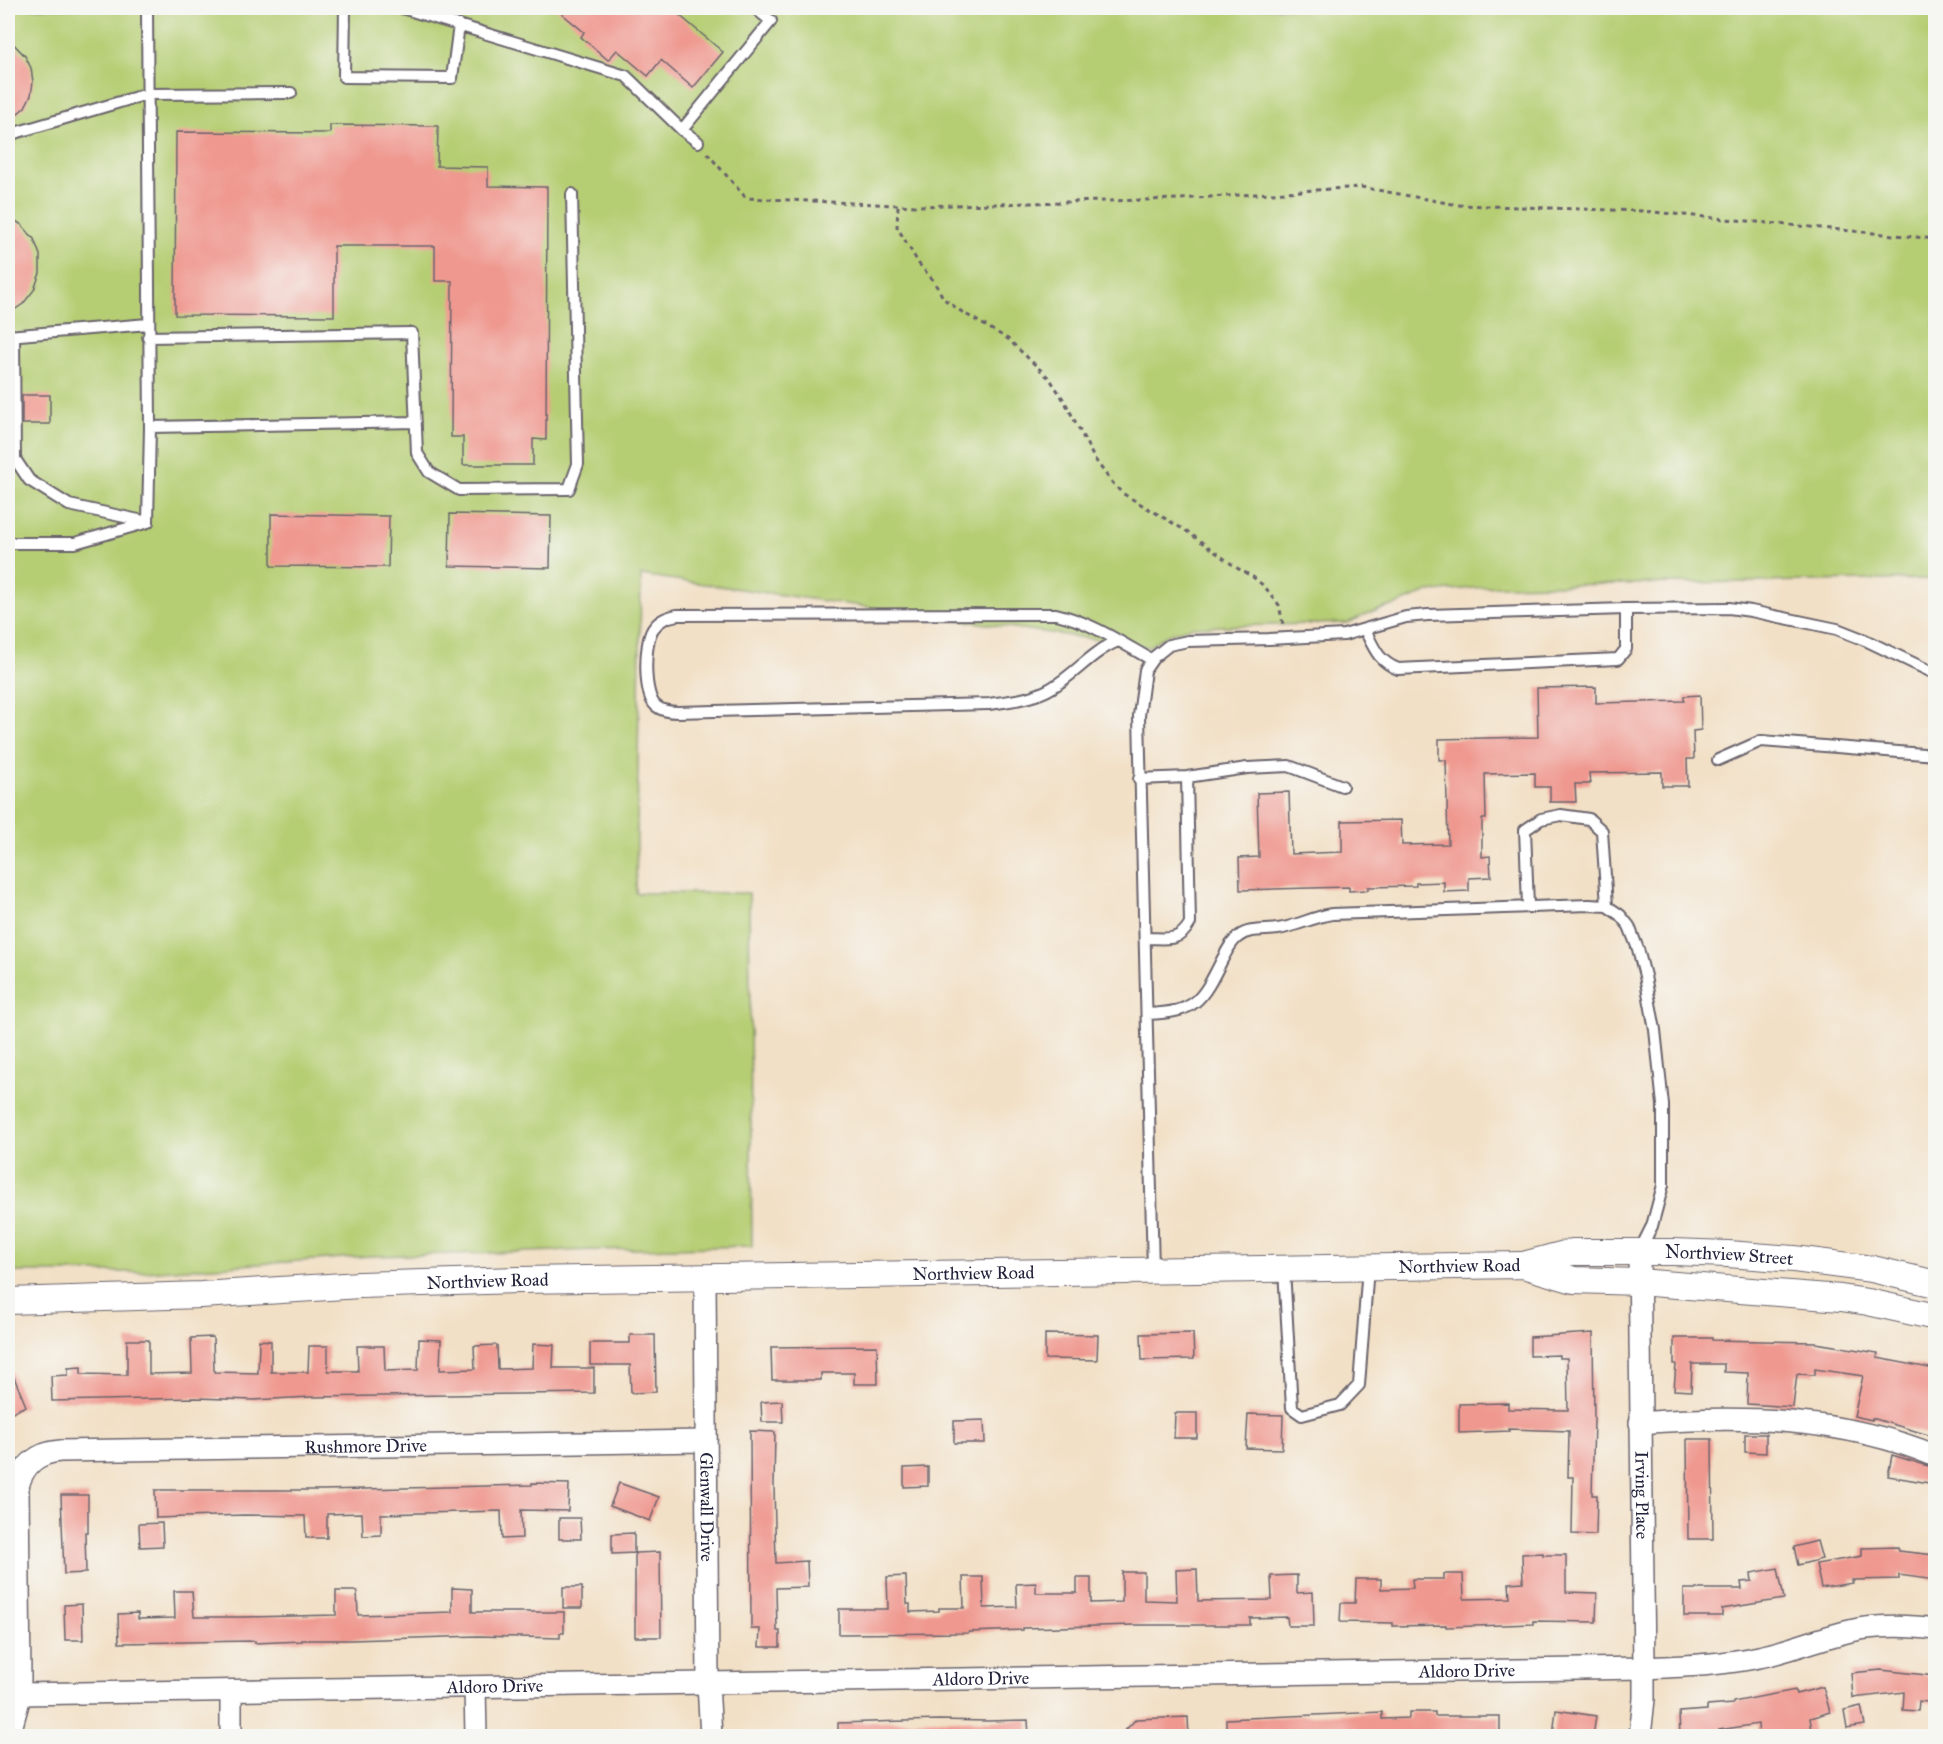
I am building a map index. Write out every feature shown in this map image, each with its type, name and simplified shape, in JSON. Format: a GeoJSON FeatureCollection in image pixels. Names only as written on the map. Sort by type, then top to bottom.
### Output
{"type":"FeatureCollection","features":[{"type":"Feature","properties":{"kind":"street","name":"Northview Street"},"geometry":{"type":"LineString","coordinates":[[1523,1265],[1572,1252],[1728,1254],[1794,1259],[1872,1269],[1935,1284]]}},
{"type":"Feature","properties":{"kind":"street","name":"Irving Place"},"geometry":{"type":"LineString","coordinates":[[1639,1252],[1644,1668],[1640,1737]]}},
{"type":"Feature","properties":{"kind":"street","name":"Northview Road"},"geometry":{"type":"LineString","coordinates":[[8,1301],[201,1295],[372,1285],[705,1277],[1523,1265],[1574,1280],[1638,1282],[1841,1298],[1935,1317]]}},
{"type":"Feature","properties":{"kind":"street","name":"Glenwall Drive"},"geometry":{"type":"LineString","coordinates":[[705,1277],[708,1683],[711,1737]]}},
{"type":"Feature","properties":{"kind":"street"},"geometry":{"type":"LineString","coordinates":[[1640,1423],[1740,1419],[1797,1422],[1859,1432],[1935,1456]]}},
{"type":"Feature","properties":{"kind":"street","name":"Rushmore Drive"},"geometry":{"type":"LineString","coordinates":[[19,1694],[18,1487],[21,1474],[30,1463],[50,1451],[705,1441]]}},
{"type":"Feature","properties":{"kind":"street","name":"Aldoro Drive"},"geometry":{"type":"LineString","coordinates":[[19,1694],[1644,1668],[1703,1665],[1760,1657],[1865,1628],[1893,1626],[1935,1629]]}},
{"type":"Feature","properties":{"kind":"street"},"geometry":{"type":"LineString","coordinates":[[475,1687],[476,1737]]}},
{"type":"Feature","properties":{"kind":"street"},"geometry":{"type":"LineString","coordinates":[[231,1692],[231,1737]]}},
{"type":"Feature","properties":{"kind":"street"},"geometry":{"type":"LineString","coordinates":[[9,1737],[19,1694]]}},
{"type":"Feature","properties":{"kind":"lane"},"geometry":{"type":"LineString","coordinates":[[147,8],[150,426],[148,522]]}},
{"type":"Feature","properties":{"kind":"lane"},"geometry":{"type":"LineString","coordinates":[[345,8],[344,77],[452,78],[459,25]]}},
{"type":"Feature","properties":{"kind":"lane"},"geometry":{"type":"LineString","coordinates":[[402,8],[626,76],[682,130],[698,142]]}},
{"type":"Feature","properties":{"kind":"lane"},"geometry":{"type":"LineString","coordinates":[[682,130],[771,21],[755,8]]}},
{"type":"Feature","properties":{"kind":"lane"},"geometry":{"type":"LineString","coordinates":[[8,135],[147,94],[291,93]]}},
{"type":"Feature","properties":{"kind":"lane"},"geometry":{"type":"LineString","coordinates":[[148,337],[412,333],[417,453],[429,472],[459,490],[570,489],[578,464],[572,194]]}},
{"type":"Feature","properties":{"kind":"lane"},"geometry":{"type":"LineString","coordinates":[[148,324],[11,336],[15,459],[29,480],[69,505],[148,522]]}},
{"type":"Feature","properties":{"kind":"lane"},"geometry":{"type":"LineString","coordinates":[[150,426],[416,422]]}},
{"type":"Feature","properties":{"kind":"lane"},"geometry":{"type":"LineString","coordinates":[[8,543],[75,543],[148,522]]}},
{"type":"Feature","properties":{"kind":"lane"},"geometry":{"type":"LineString","coordinates":[[1153,1271],[1146,938],[1138,716],[1145,670],[1152,660],[1169,645],[1188,641],[1344,635],[1406,617],[1428,615],[1729,608],[1837,629],[1935,674]]}},
{"type":"Feature","properties":{"kind":"lane"},"geometry":{"type":"LineString","coordinates":[[1365,630],[1385,664],[1398,669],[1618,658],[1626,649],[1626,609]]}},
{"type":"Feature","properties":{"kind":"lane"},"geometry":{"type":"LineString","coordinates":[[1118,640],[1104,646],[1082,667],[1051,688],[1023,699],[989,704],[678,712],[666,711],[654,705],[647,685],[648,640],[652,630],[659,622],[677,615],[1056,614],[1080,621],[1118,640],[1152,660]]}},
{"type":"Feature","properties":{"kind":"lane"},"geometry":{"type":"LineString","coordinates":[[1718,760],[1761,741],[1935,755]]}},
{"type":"Feature","properties":{"kind":"lane"},"geometry":{"type":"LineString","coordinates":[[1139,779],[1187,777],[1247,768],[1289,766],[1342,786]]}},
{"type":"Feature","properties":{"kind":"lane"},"geometry":{"type":"LineString","coordinates":[[1146,938],[1175,938],[1184,934],[1190,923],[1187,777]]}},
{"type":"Feature","properties":{"kind":"lane"},"geometry":{"type":"LineString","coordinates":[[1528,906],[1525,830],[1541,819],[1561,814],[1589,819],[1602,831],[1607,906]]}},
{"type":"Feature","properties":{"kind":"lane"},"geometry":{"type":"LineString","coordinates":[[1147,1014],[1168,1013],[1190,1007],[1207,988],[1232,942],[1240,935],[1250,931],[1294,926],[1332,914],[1528,906],[1607,906],[1620,915],[1629,926],[1638,950],[1655,1030],[1663,1105],[1663,1185],[1652,1226],[1639,1252]]}},
{"type":"Feature","properties":{"kind":"lane"},"geometry":{"type":"LineString","coordinates":[[1284,1269],[1292,1408],[1302,1415],[1340,1405],[1359,1385],[1368,1267]]}},
{"type":"Feature","properties":{"kind":"path"},"geometry":{"type":"LineString","coordinates":[[698,142],[746,198],[898,205],[1180,199],[1361,187],[1458,205],[1642,211],[1935,239]]}},
{"type":"Feature","properties":{"kind":"path"},"geometry":{"type":"LineString","coordinates":[[898,205],[897,227],[919,264],[933,280],[944,299],[1008,339],[1050,379],[1065,402],[1094,458],[1122,493],[1188,532],[1265,587],[1279,605],[1284,638]]}},
{"type":"Feature","properties":{"kind":"green space"},"geometry":{"type":"Polygon","coordinates":[[[8,8],[1935,8],[1935,579],[1497,586],[1428,592],[1348,623],[1192,627],[1169,634],[1149,647],[641,575],[636,893],[749,893],[752,1246],[370,1256],[144,1272],[8,1272],[8,8]]]}},
{"type":"Feature","properties":{"kind":"building"},"geometry":{"type":"Polygon","coordinates":[[[555,8],[671,8],[723,52],[693,88],[661,60],[648,76],[617,50],[608,60],[581,37],[584,32],[555,8]]]}},
{"type":"Feature","properties":{"kind":"building"},"geometry":{"type":"Polygon","coordinates":[[[8,38],[25,56],[31,68],[33,82],[31,95],[25,107],[8,122],[8,38]]]}},
{"type":"Feature","properties":{"kind":"building"},"geometry":{"type":"Polygon","coordinates":[[[330,125],[438,126],[437,166],[488,167],[488,186],[547,187],[546,440],[533,439],[533,465],[463,465],[463,437],[451,437],[452,281],[435,281],[435,246],[334,246],[334,316],[175,315],[176,132],[330,133],[330,125]]]}},
{"type":"Feature","properties":{"kind":"building"},"geometry":{"type":"Polygon","coordinates":[[[8,216],[22,225],[34,239],[40,255],[40,273],[34,290],[23,304],[8,314],[8,216]]]}},
{"type":"Feature","properties":{"kind":"building"},"geometry":{"type":"Polygon","coordinates":[[[22,395],[50,395],[50,424],[22,424],[22,395]]]}},
{"type":"Feature","properties":{"kind":"building"},"geometry":{"type":"Polygon","coordinates":[[[271,514],[389,516],[388,567],[271,566],[271,514]]]}},
{"type":"Feature","properties":{"kind":"building"},"geometry":{"type":"Polygon","coordinates":[[[450,514],[551,516],[550,568],[449,566],[450,514]]]}},
{"type":"Feature","properties":{"kind":"building"},"geometry":{"type":"Polygon","coordinates":[[[1596,687],[1596,703],[1684,701],[1684,696],[1700,695],[1701,730],[1693,731],[1694,759],[1687,759],[1688,786],[1662,786],[1662,772],[1589,773],[1590,784],[1575,784],[1576,802],[1550,802],[1550,787],[1535,787],[1535,773],[1485,774],[1486,819],[1482,819],[1482,857],[1490,856],[1491,877],[1469,878],[1469,891],[1444,892],[1444,882],[1416,883],[1416,886],[1368,887],[1368,890],[1349,891],[1349,887],[1240,890],[1239,858],[1259,857],[1257,793],[1289,792],[1291,854],[1342,852],[1342,821],[1401,820],[1402,845],[1448,844],[1446,760],[1439,760],[1439,739],[1538,737],[1537,688],[1596,687]]]}},
{"type":"Feature","properties":{"kind":"building"},"geometry":{"type":"Polygon","coordinates":[[[1193,1333],[1194,1359],[1142,1360],[1141,1334],[1193,1333]]]}},
{"type":"Feature","properties":{"kind":"building"},"geometry":{"type":"Polygon","coordinates":[[[1593,1333],[1592,1495],[1597,1495],[1596,1535],[1572,1534],[1573,1477],[1568,1477],[1569,1431],[1508,1429],[1509,1431],[1459,1433],[1459,1404],[1508,1403],[1508,1409],[1568,1410],[1567,1358],[1559,1358],[1559,1355],[1530,1356],[1530,1337],[1593,1333]]]}},
{"type":"Feature","properties":{"kind":"building"},"geometry":{"type":"Polygon","coordinates":[[[1045,1334],[1098,1335],[1097,1360],[1045,1359],[1045,1334]]]}},
{"type":"Feature","properties":{"kind":"building"},"geometry":{"type":"Polygon","coordinates":[[[630,1335],[655,1335],[656,1392],[631,1393],[630,1365],[590,1365],[590,1343],[630,1343],[630,1335]]]}},
{"type":"Feature","properties":{"kind":"building"},"geometry":{"type":"Polygon","coordinates":[[[213,1337],[214,1372],[258,1373],[259,1340],[271,1341],[271,1372],[308,1372],[309,1346],[328,1346],[328,1371],[358,1371],[357,1346],[384,1346],[385,1371],[418,1370],[419,1339],[441,1340],[440,1370],[475,1369],[474,1346],[497,1345],[498,1369],[532,1368],[533,1344],[554,1345],[553,1368],[594,1368],[594,1393],[311,1397],[253,1400],[196,1398],[52,1401],[51,1376],[68,1375],[68,1368],[81,1367],[81,1374],[127,1375],[127,1340],[149,1340],[149,1374],[192,1373],[191,1338],[213,1337]]]}},
{"type":"Feature","properties":{"kind":"building"},"geometry":{"type":"Polygon","coordinates":[[[1674,1338],[1816,1342],[1878,1353],[1877,1358],[1935,1369],[1935,1437],[1872,1418],[1872,1420],[1854,1416],[1863,1376],[1815,1369],[1815,1375],[1797,1374],[1793,1407],[1747,1404],[1748,1373],[1724,1372],[1724,1364],[1692,1364],[1691,1391],[1674,1390],[1676,1364],[1674,1364],[1674,1338]]]}},
{"type":"Feature","properties":{"kind":"building"},"geometry":{"type":"Polygon","coordinates":[[[877,1346],[878,1384],[854,1384],[854,1373],[821,1373],[821,1380],[772,1380],[771,1347],[877,1346]]]}},
{"type":"Feature","properties":{"kind":"building"},"geometry":{"type":"Polygon","coordinates":[[[8,1363],[26,1406],[8,1414],[8,1363]]]}},
{"type":"Feature","properties":{"kind":"building"},"geometry":{"type":"Polygon","coordinates":[[[782,1401],[783,1422],[762,1422],[761,1402],[782,1401]]]}},
{"type":"Feature","properties":{"kind":"building"},"geometry":{"type":"Polygon","coordinates":[[[1175,1413],[1197,1413],[1197,1438],[1174,1438],[1175,1413]]]}},
{"type":"Feature","properties":{"kind":"building"},"geometry":{"type":"Polygon","coordinates":[[[1248,1414],[1283,1415],[1282,1449],[1246,1448],[1248,1414]]]}},
{"type":"Feature","properties":{"kind":"building"},"geometry":{"type":"Polygon","coordinates":[[[984,1420],[985,1443],[954,1443],[954,1421],[984,1420]]]}},
{"type":"Feature","properties":{"kind":"building"},"geometry":{"type":"Polygon","coordinates":[[[750,1431],[775,1432],[776,1563],[807,1561],[808,1587],[776,1588],[777,1631],[780,1631],[780,1647],[759,1647],[760,1629],[751,1629],[750,1431]]]}},
{"type":"Feature","properties":{"kind":"building"},"geometry":{"type":"Polygon","coordinates":[[[1745,1434],[1766,1434],[1766,1453],[1745,1452],[1745,1434]]]}},
{"type":"Feature","properties":{"kind":"building"},"geometry":{"type":"Polygon","coordinates":[[[1687,1439],[1712,1439],[1713,1539],[1688,1539],[1687,1439]]]}},
{"type":"Feature","properties":{"kind":"building"},"geometry":{"type":"Polygon","coordinates":[[[1892,1455],[1935,1468],[1935,1484],[1888,1476],[1892,1455]]]}},
{"type":"Feature","properties":{"kind":"building"},"geometry":{"type":"Polygon","coordinates":[[[928,1467],[928,1486],[904,1487],[904,1468],[928,1467]]]}},
{"type":"Feature","properties":{"kind":"building"},"geometry":{"type":"Polygon","coordinates":[[[532,1483],[569,1484],[568,1511],[521,1510],[522,1538],[502,1539],[501,1511],[381,1514],[381,1535],[363,1536],[362,1513],[327,1514],[327,1538],[306,1538],[305,1516],[244,1515],[156,1518],[155,1490],[323,1490],[532,1485],[532,1483]]]}},
{"type":"Feature","properties":{"kind":"building"},"geometry":{"type":"Polygon","coordinates":[[[619,1483],[659,1497],[650,1521],[610,1506],[619,1483]]]}},
{"type":"Feature","properties":{"kind":"building"},"geometry":{"type":"Polygon","coordinates":[[[61,1495],[88,1495],[88,1532],[85,1532],[86,1573],[64,1574],[61,1495]]]}},
{"type":"Feature","properties":{"kind":"building"},"geometry":{"type":"Polygon","coordinates":[[[559,1518],[580,1518],[581,1539],[559,1539],[559,1518]]]}},
{"type":"Feature","properties":{"kind":"building"},"geometry":{"type":"Polygon","coordinates":[[[162,1523],[163,1546],[140,1547],[139,1524],[162,1523]]]}},
{"type":"Feature","properties":{"kind":"building"},"geometry":{"type":"Polygon","coordinates":[[[634,1533],[634,1553],[612,1554],[612,1534],[634,1533]]]}},
{"type":"Feature","properties":{"kind":"building"},"geometry":{"type":"Polygon","coordinates":[[[1817,1541],[1822,1559],[1798,1565],[1794,1547],[1817,1541]]]}},
{"type":"Feature","properties":{"kind":"building"},"geometry":{"type":"Polygon","coordinates":[[[1898,1547],[1898,1551],[1935,1555],[1935,1580],[1899,1575],[1899,1579],[1852,1580],[1853,1583],[1821,1588],[1816,1564],[1862,1556],[1862,1548],[1898,1547]]]}},
{"type":"Feature","properties":{"kind":"building"},"geometry":{"type":"Polygon","coordinates":[[[660,1552],[661,1637],[635,1637],[635,1553],[660,1552]]]}},
{"type":"Feature","properties":{"kind":"building"},"geometry":{"type":"Polygon","coordinates":[[[1543,1553],[1543,1555],[1566,1555],[1566,1592],[1597,1593],[1596,1622],[1533,1621],[1533,1624],[1446,1627],[1446,1625],[1393,1626],[1393,1623],[1340,1622],[1341,1603],[1355,1603],[1356,1579],[1381,1579],[1381,1589],[1413,1588],[1412,1579],[1444,1579],[1444,1574],[1463,1574],[1464,1599],[1510,1598],[1509,1583],[1523,1582],[1522,1554],[1543,1553]]]}},
{"type":"Feature","properties":{"kind":"building"},"geometry":{"type":"Polygon","coordinates":[[[1778,1568],[1784,1599],[1722,1609],[1722,1616],[1684,1616],[1684,1589],[1742,1589],[1741,1582],[1752,1581],[1751,1573],[1778,1568]]]}},
{"type":"Feature","properties":{"kind":"building"},"geometry":{"type":"Polygon","coordinates":[[[1197,1569],[1198,1601],[1272,1600],[1271,1576],[1297,1575],[1297,1593],[1313,1592],[1314,1626],[1288,1626],[1287,1617],[1250,1618],[1250,1625],[1134,1625],[1023,1628],[1023,1630],[969,1633],[839,1634],[839,1609],[888,1609],[887,1577],[906,1576],[907,1604],[910,1604],[910,1612],[939,1611],[939,1608],[964,1608],[963,1577],[983,1577],[984,1608],[1017,1607],[1016,1584],[1036,1583],[1036,1593],[1077,1593],[1077,1578],[1091,1578],[1091,1603],[1122,1602],[1122,1572],[1144,1572],[1144,1600],[1177,1601],[1176,1570],[1197,1569]]]}},
{"type":"Feature","properties":{"kind":"building"},"geometry":{"type":"Polygon","coordinates":[[[563,1587],[582,1587],[582,1608],[563,1608],[563,1587]]]}},
{"type":"Feature","properties":{"kind":"building"},"geometry":{"type":"Polygon","coordinates":[[[452,1588],[472,1589],[472,1612],[564,1612],[564,1633],[560,1633],[560,1638],[478,1636],[255,1643],[255,1641],[119,1643],[118,1614],[138,1613],[138,1619],[175,1618],[174,1591],[192,1591],[194,1617],[244,1617],[336,1615],[336,1591],[357,1591],[358,1615],[452,1612],[452,1588]]]}},
{"type":"Feature","properties":{"kind":"building"},"geometry":{"type":"Polygon","coordinates":[[[82,1604],[83,1640],[65,1640],[64,1605],[82,1604]]]}},
{"type":"Feature","properties":{"kind":"building"},"geometry":{"type":"Polygon","coordinates":[[[1881,1670],[1935,1676],[1935,1703],[1919,1701],[1918,1711],[1903,1710],[1904,1692],[1853,1698],[1851,1673],[1881,1670]]]}},
{"type":"Feature","properties":{"kind":"building"},"geometry":{"type":"Polygon","coordinates":[[[1823,1687],[1830,1712],[1810,1718],[1813,1737],[1759,1737],[1758,1724],[1719,1730],[1719,1735],[1680,1737],[1679,1712],[1707,1710],[1707,1706],[1733,1704],[1733,1702],[1795,1690],[1796,1694],[1823,1687]]]}},
{"type":"Feature","properties":{"kind":"building"},"geometry":{"type":"Polygon","coordinates":[[[1861,1706],[1865,1725],[1847,1728],[1844,1710],[1861,1706]]]}},
{"type":"Feature","properties":{"kind":"building"},"geometry":{"type":"Polygon","coordinates":[[[1556,1710],[1596,1716],[1593,1737],[1553,1735],[1556,1710]]]}},
{"type":"Feature","properties":{"kind":"building"},"geometry":{"type":"Polygon","coordinates":[[[1382,1712],[1382,1719],[1409,1718],[1409,1712],[1435,1712],[1435,1716],[1500,1716],[1500,1737],[1226,1737],[1226,1719],[1382,1712]]]}},
{"type":"Feature","properties":{"kind":"building"},"geometry":{"type":"Polygon","coordinates":[[[1188,1717],[1189,1737],[1119,1737],[1136,1719],[1188,1717]]]}},
{"type":"Feature","properties":{"kind":"building"},"geometry":{"type":"Polygon","coordinates":[[[1028,1720],[1029,1737],[838,1737],[838,1723],[1028,1720]]]}}]}
